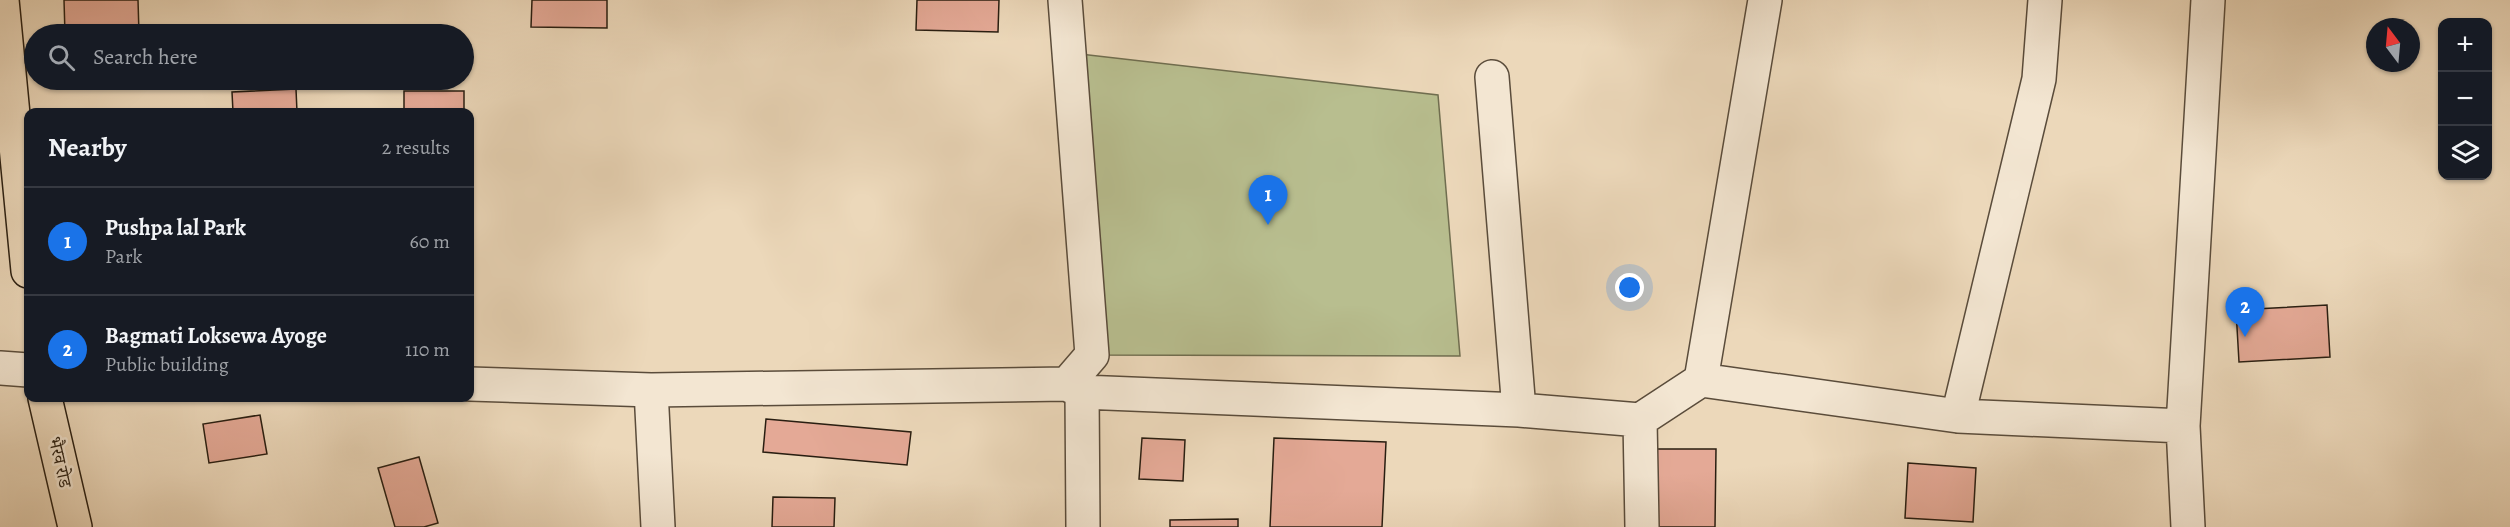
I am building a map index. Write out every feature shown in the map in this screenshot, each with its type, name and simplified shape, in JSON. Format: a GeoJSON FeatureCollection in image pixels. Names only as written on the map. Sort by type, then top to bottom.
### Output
{"type":"FeatureCollection","features":[{"type":"Feature","properties":{"kind":"main road"},"geometry":{"type":"LineString","coordinates":[[2,0],[24,229]]}},
{"type":"Feature","properties":{"kind":"main road","name":"भैरव रोड"},"geometry":{"type":"LineString","coordinates":[[46,402],[75,527]]}},
{"type":"Feature","properties":{"kind":"street"},"geometry":{"type":"LineString","coordinates":[[1065,0],[1092,355],[1075,388],[1083,527]]}},
{"type":"Feature","properties":{"kind":"street"},"geometry":{"type":"LineString","coordinates":[[1701,380],[1765,0]]}},
{"type":"Feature","properties":{"kind":"street"},"geometry":{"type":"LineString","coordinates":[[1958,416],[2039,79],[2045,0]]}},
{"type":"Feature","properties":{"kind":"street"},"geometry":{"type":"LineString","coordinates":[[2188,527],[2183,426],[2208,0]]}},
{"type":"Feature","properties":{"kind":"street"},"geometry":{"type":"LineString","coordinates":[[1492,77],[1519,410]]}},
{"type":"Feature","properties":{"kind":"street"},"geometry":{"type":"LineString","coordinates":[[0,368],[24,370]]}},
{"type":"Feature","properties":{"kind":"street"},"geometry":{"type":"LineString","coordinates":[[474,384],[651,390],[1075,388],[1519,410],[1640,420],[1701,380],[1958,416],[2183,426]]}},
{"type":"Feature","properties":{"kind":"street"},"geometry":{"type":"LineString","coordinates":[[651,390],[658,527]]}},
{"type":"Feature","properties":{"kind":"street"},"geometry":{"type":"LineString","coordinates":[[1640,420],[1642,527]]}},
{"type":"Feature","properties":{"kind":"green space"},"geometry":{"type":"Polygon","coordinates":[[[1080,54],[1438,95],[1460,356],[1092,355],[1080,54]]]}},
{"type":"Feature","properties":{"kind":"building"},"geometry":{"type":"Polygon","coordinates":[[[64,0],[138,0],[139,24],[65,24],[64,0]]]}},
{"type":"Feature","properties":{"kind":"building"},"geometry":{"type":"Polygon","coordinates":[[[532,0],[607,0],[607,28],[531,27],[532,0]]]}},
{"type":"Feature","properties":{"kind":"building"},"geometry":{"type":"Polygon","coordinates":[[[917,0],[999,0],[998,32],[916,30],[917,0]]]}},
{"type":"Feature","properties":{"kind":"building"},"geometry":{"type":"Polygon","coordinates":[[[296,90],[297,108],[233,108],[232,92],[296,90]]]}},
{"type":"Feature","properties":{"kind":"building"},"geometry":{"type":"Polygon","coordinates":[[[404,91],[464,91],[464,108],[404,108],[404,91]]]}},
{"type":"Feature","properties":{"kind":"building"},"geometry":{"type":"Polygon","coordinates":[[[2327,305],[2330,357],[2239,362],[2236,310],[2327,305]]]}},
{"type":"Feature","properties":{"kind":"building"},"geometry":{"type":"Polygon","coordinates":[[[260,415],[267,454],[209,463],[203,424],[260,415]]]}},
{"type":"Feature","properties":{"kind":"building"},"geometry":{"type":"Polygon","coordinates":[[[766,419],[911,432],[907,465],[763,452],[766,419]]]}},
{"type":"Feature","properties":{"kind":"building"},"geometry":{"type":"Polygon","coordinates":[[[1142,438],[1185,440],[1183,481],[1139,479],[1142,438]]]}},
{"type":"Feature","properties":{"kind":"building"},"geometry":{"type":"Polygon","coordinates":[[[1274,438],[1386,442],[1382,527],[1270,527],[1274,438]]]}},
{"type":"Feature","properties":{"kind":"building"},"geometry":{"type":"Polygon","coordinates":[[[1653,449],[1716,449],[1715,527],[1653,527],[1653,449]]]}},
{"type":"Feature","properties":{"kind":"building"},"geometry":{"type":"Polygon","coordinates":[[[419,457],[438,523],[424,527],[395,527],[378,468],[419,457]]]}},
{"type":"Feature","properties":{"kind":"building"},"geometry":{"type":"Polygon","coordinates":[[[1908,463],[1976,468],[1973,522],[1905,518],[1908,463]]]}},
{"type":"Feature","properties":{"kind":"building"},"geometry":{"type":"Polygon","coordinates":[[[773,497],[835,498],[834,527],[772,527],[773,497]]]}},
{"type":"Feature","properties":{"kind":"building"},"geometry":{"type":"Polygon","coordinates":[[[1238,519],[1238,527],[1170,527],[1170,520],[1238,519]]]}},
{"type":"Feature","properties":{"kind":"place","name":"Pushpa lal Park"},"geometry":{"type":"Point","coordinates":[1268,225]}},
{"type":"Feature","properties":{"kind":"place","name":"Bagmati Loksewa Ayoge"},"geometry":{"type":"Point","coordinates":[2245,337]}}]}
